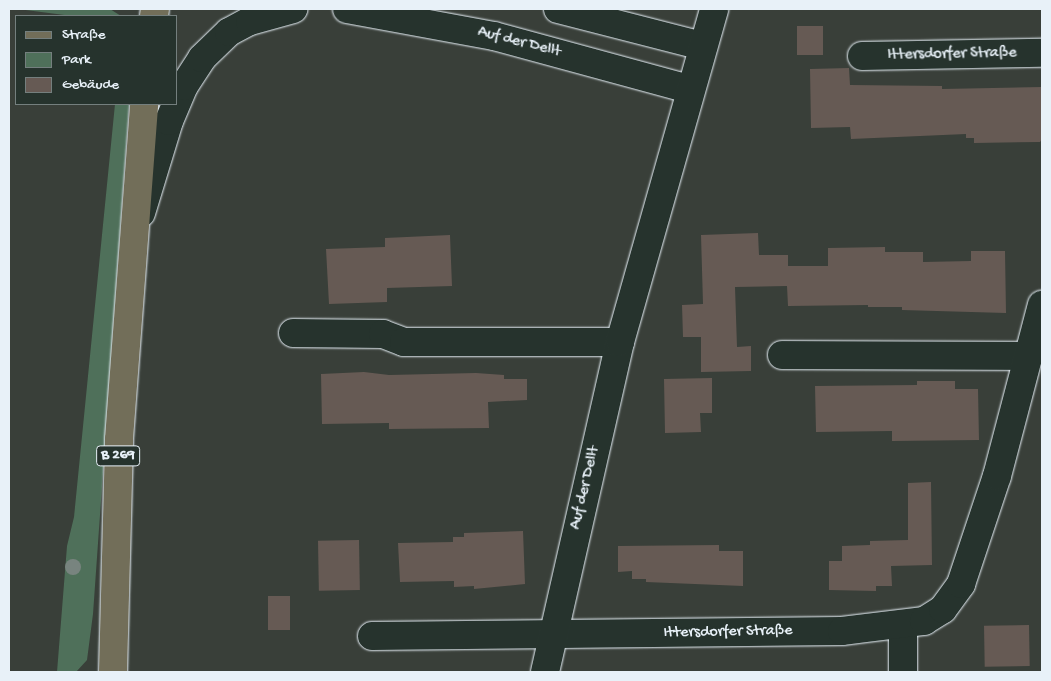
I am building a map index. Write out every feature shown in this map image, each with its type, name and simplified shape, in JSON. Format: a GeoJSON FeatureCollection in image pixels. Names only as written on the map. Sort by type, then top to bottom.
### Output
{"type":"FeatureCollection","features":[{"type":"Feature","properties":{"kind":"main road","name":"B 269"},"geometry":{"type":"LineString","coordinates":[[113,672],[119,439],[144,105]]}},
{"type":"Feature","properties":{"kind":"street"},"geometry":{"type":"LineString","coordinates":[[178,100],[184,86],[202,58],[229,32],[250,21],[293,9]]}},
{"type":"Feature","properties":{"kind":"street","name":"Auf der Dellt"},"geometry":{"type":"LineString","coordinates":[[347,9],[494,36],[689,89]]}},
{"type":"Feature","properties":{"kind":"street"},"geometry":{"type":"LineString","coordinates":[[558,9],[702,46]]}},
{"type":"Feature","properties":{"kind":"street","name":"Auf der Dellt"},"geometry":{"type":"LineString","coordinates":[[545,672],[552,634],[620,342],[689,89],[714,9]]}},
{"type":"Feature","properties":{"kind":"street","name":"Ittersdorfer Straße"},"geometry":{"type":"LineString","coordinates":[[862,56],[1042,53]]}},
{"type":"Feature","properties":{"kind":"street"},"geometry":{"type":"LineString","coordinates":[[133,240],[169,121],[176,105]]}},
{"type":"Feature","properties":{"kind":"street","name":"Ittersdorfer Straße"},"geometry":{"type":"LineString","coordinates":[[552,634],[813,632],[903,626],[924,621],[943,609],[961,584],[997,476],[1042,305]]}},
{"type":"Feature","properties":{"kind":"street"},"geometry":{"type":"LineString","coordinates":[[293,333],[383,334],[404,342],[620,342]]}},
{"type":"Feature","properties":{"kind":"street"},"geometry":{"type":"LineString","coordinates":[[782,355],[1029,356]]}},
{"type":"Feature","properties":{"kind":"street"},"geometry":{"type":"LineString","coordinates":[[903,626],[903,672]]}},
{"type":"Feature","properties":{"kind":"street"},"geometry":{"type":"LineString","coordinates":[[372,636],[552,634]]}},
{"type":"Feature","properties":{"kind":"green space"},"geometry":{"type":"Polygon","coordinates":[[[18,9],[110,9],[119,15],[64,15],[18,9]]]}},
{"type":"Feature","properties":{"kind":"green space"},"geometry":{"type":"Polygon","coordinates":[[[115,105],[129,105],[93,614],[87,660],[76,672],[57,672],[67,546],[74,517],[115,105]]]}},
{"type":"Feature","properties":{"kind":"building"},"geometry":{"type":"Polygon","coordinates":[[[797,26],[823,26],[823,55],[797,55],[797,26]]]}},
{"type":"Feature","properties":{"kind":"building"},"geometry":{"type":"Polygon","coordinates":[[[849,68],[850,85],[942,86],[942,89],[1042,87],[1042,139],[1040,142],[974,143],[974,138],[966,138],[966,134],[851,139],[850,127],[811,128],[810,69],[849,68]]]}},
{"type":"Feature","properties":{"kind":"building"},"geometry":{"type":"Polygon","coordinates":[[[758,233],[759,255],[788,255],[788,266],[828,266],[828,248],[885,247],[885,252],[923,252],[923,262],[971,261],[971,251],[1005,251],[1006,313],[902,310],[902,307],[868,307],[868,305],[788,306],[787,286],[735,287],[737,347],[751,346],[751,371],[701,372],[701,337],[683,337],[682,305],[703,304],[701,235],[758,233]]]}},
{"type":"Feature","properties":{"kind":"building"},"geometry":{"type":"Polygon","coordinates":[[[450,235],[452,286],[387,288],[387,302],[329,304],[326,249],[385,247],[385,238],[450,235]]]}},
{"type":"Feature","properties":{"kind":"building"},"geometry":{"type":"Polygon","coordinates":[[[364,372],[389,375],[476,373],[504,375],[504,379],[527,379],[527,400],[488,402],[489,428],[389,429],[389,423],[322,424],[321,374],[364,372]]]}},
{"type":"Feature","properties":{"kind":"building"},"geometry":{"type":"Polygon","coordinates":[[[712,378],[712,413],[700,413],[701,432],[665,433],[664,379],[712,378]]]}},
{"type":"Feature","properties":{"kind":"building"},"geometry":{"type":"Polygon","coordinates":[[[917,381],[955,381],[955,389],[978,389],[979,440],[892,441],[892,431],[816,432],[815,386],[917,385],[917,381]]]}},
{"type":"Feature","properties":{"kind":"building"},"geometry":{"type":"Polygon","coordinates":[[[931,482],[932,565],[891,566],[892,586],[876,586],[876,591],[829,590],[829,561],[842,561],[842,546],[870,545],[870,541],[908,540],[908,483],[931,482]]]}},
{"type":"Feature","properties":{"kind":"building"},"geometry":{"type":"Polygon","coordinates":[[[523,531],[525,584],[474,589],[474,586],[454,587],[454,581],[400,582],[398,543],[453,542],[453,537],[464,537],[464,533],[523,531]]]}},
{"type":"Feature","properties":{"kind":"building"},"geometry":{"type":"Polygon","coordinates":[[[359,540],[360,590],[319,591],[318,541],[359,540]]]}},
{"type":"Feature","properties":{"kind":"building"},"geometry":{"type":"Polygon","coordinates":[[[719,545],[719,551],[743,551],[743,586],[646,582],[646,579],[632,579],[632,571],[618,572],[618,546],[719,545]]]}},
{"type":"Feature","properties":{"kind":"building"},"geometry":{"type":"Polygon","coordinates":[[[268,596],[290,596],[290,630],[268,630],[268,596]]]}},
{"type":"Feature","properties":{"kind":"building"},"geometry":{"type":"Polygon","coordinates":[[[1029,625],[1030,666],[985,667],[984,626],[1029,625]]]}}]}
